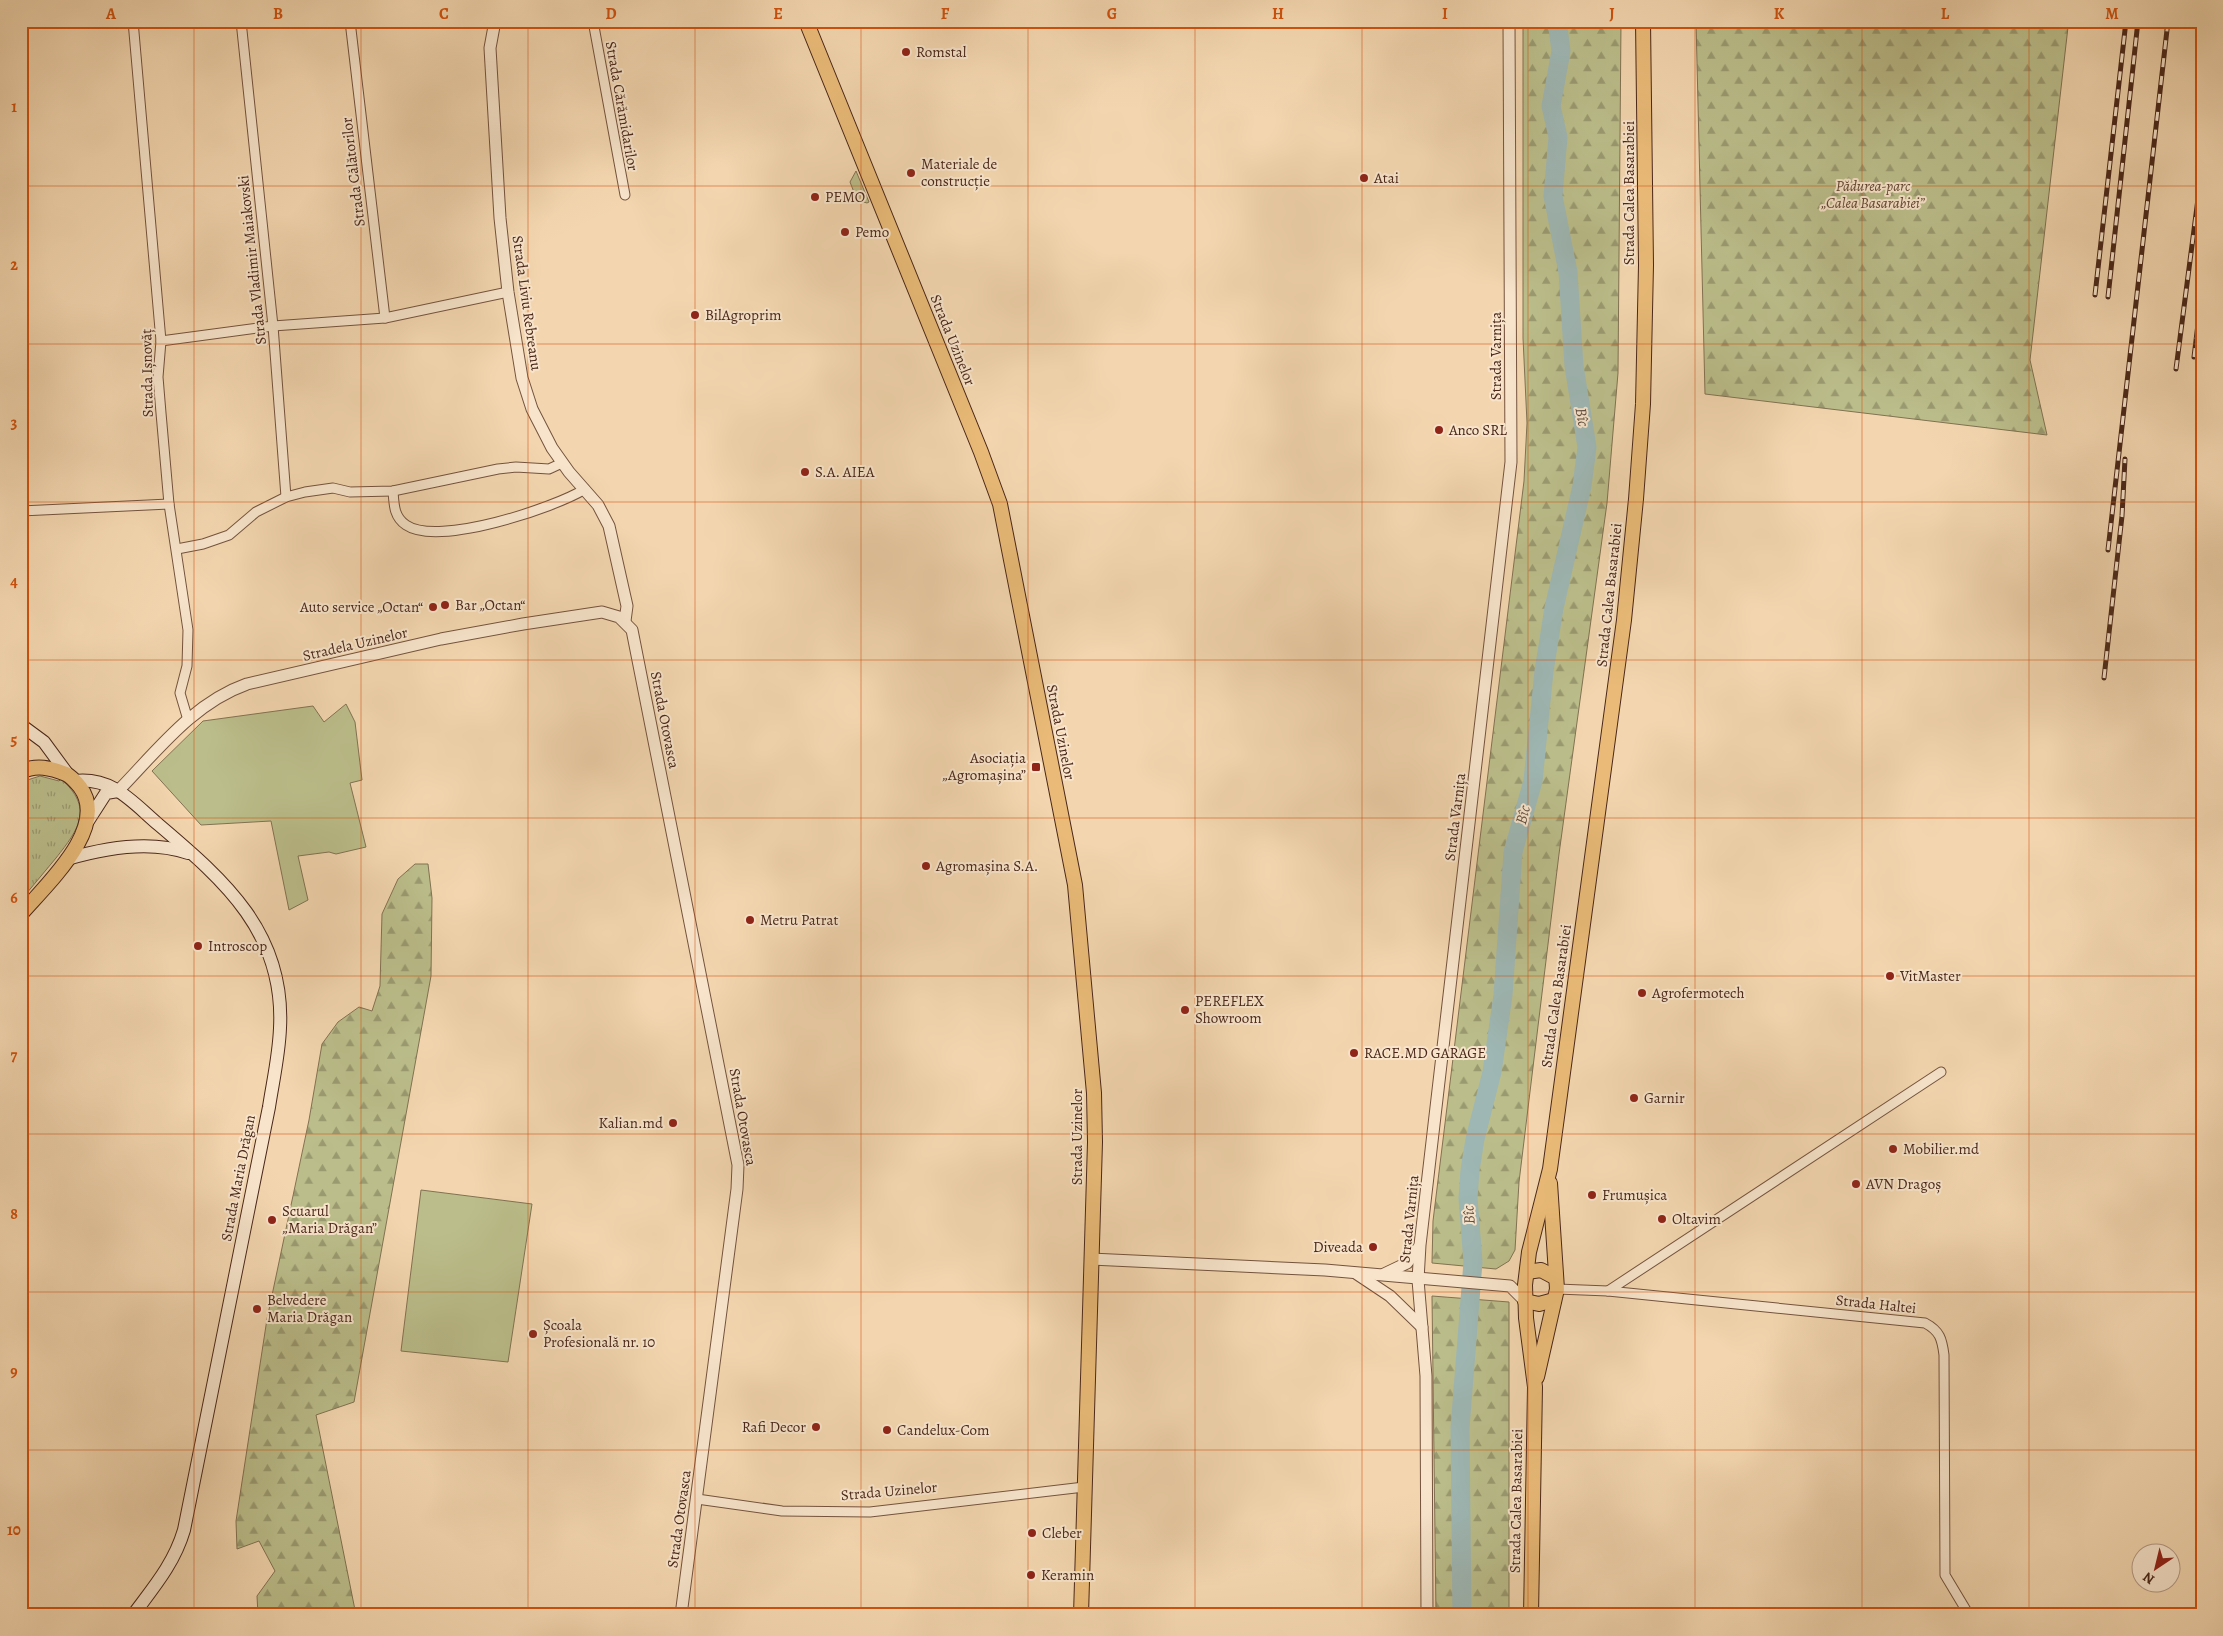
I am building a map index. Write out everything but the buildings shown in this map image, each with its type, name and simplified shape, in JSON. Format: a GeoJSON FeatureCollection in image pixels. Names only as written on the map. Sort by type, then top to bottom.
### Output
{"type":"FeatureCollection","features":[{"type":"Feature","properties":{"kind":"main road","name":"Strada Uzinelor"},"geometry":{"type":"LineString","coordinates":[[806,21],[981,452],[1000,504],[1075,886],[1094,1093],[1081,1615]]}},
{"type":"Feature","properties":{"kind":"main road","name":"Strada Calea Basarabiei"},"geometry":{"type":"LineString","coordinates":[[1531,1615],[1535,1387],[1526,1300],[1527,1272],[1529,1252],[1550,1169],[1622,630],[1636,499],[1643,404],[1646,265],[1642,21]]}},
{"type":"Feature","properties":{"kind":"main road"},"geometry":{"type":"LineString","coordinates":[[21,725],[44,742],[84,793],[88,806],[88,821]]}},
{"type":"Feature","properties":{"kind":"main road"},"geometry":{"type":"LineString","coordinates":[[21,772],[43,767],[72,778]]}},
{"type":"Feature","properties":{"kind":"main road","name":"Strada Maria Drăgan"},"geometry":{"type":"LineString","coordinates":[[72,778],[96,780],[118,791],[195,856],[235,894],[250,915],[261,936],[275,974],[280,1008],[280,1040],[226,1328],[184,1530],[178,1550],[167,1570],[133,1615]]}},
{"type":"Feature","properties":{"kind":"main road"},"geometry":{"type":"LineString","coordinates":[[21,914],[79,842],[88,821],[106,793],[118,791]]}},
{"type":"Feature","properties":{"kind":"main road"},"geometry":{"type":"LineString","coordinates":[[66,860],[99,852],[153,847],[176,849],[195,856]]}},
{"type":"Feature","properties":{"kind":"main road","name":"Strada Calea Basarabiei"},"geometry":{"type":"LineString","coordinates":[[1535,1387],[1556,1289],[1550,1169]]}},
{"type":"Feature","properties":{"kind":"main road"},"geometry":{"type":"LineString","coordinates":[[1526,1300],[1539,1304],[1556,1289],[1541,1270],[1527,1272]]}},
{"type":"Feature","properties":{"kind":"street","name":"Strada Ișnovăț"},"geometry":{"type":"LineString","coordinates":[[133,21],[161,341],[158,377],[169,504],[188,630],[188,666],[180,696],[188,720]]}},
{"type":"Feature","properties":{"kind":"street","name":"Strada Vladimir Maiakovski"},"geometry":{"type":"LineString","coordinates":[[241,21],[274,326],[286,497]]}},
{"type":"Feature","properties":{"kind":"street","name":"Strada Călătorilor"},"geometry":{"type":"LineString","coordinates":[[351,21],[386,318]]}},
{"type":"Feature","properties":{"kind":"street","name":"Strada Liviu Rebreanu"},"geometry":{"type":"LineString","coordinates":[[495,21],[490,48],[500,218],[508,292],[522,378],[532,409],[562,463],[598,505],[609,526],[627,606],[628,626]]}},
{"type":"Feature","properties":{"kind":"street","name":"Strada Cărămidarilor"},"geometry":{"type":"LineString","coordinates":[[593,21],[625,195]]}},
{"type":"Feature","properties":{"kind":"street","name":"Strada Varnița"},"geometry":{"type":"LineString","coordinates":[[1427,1615],[1426,1376],[1418,1280],[1420,1245],[1511,462],[1509,21]]}},
{"type":"Feature","properties":{"kind":"street"},"geometry":{"type":"LineString","coordinates":[[161,341],[274,326],[386,318],[508,292]]}},
{"type":"Feature","properties":{"kind":"street"},"geometry":{"type":"LineString","coordinates":[[177,549],[203,544],[229,535],[240,528],[256,512],[286,497],[333,488],[358,492],[393,491],[498,469],[516,467],[554,468],[562,463]]}},
{"type":"Feature","properties":{"kind":"street"},"geometry":{"type":"LineString","coordinates":[[393,491],[395,512],[399,520],[407,526],[428,531],[484,525],[556,505],[585,489]]}},
{"type":"Feature","properties":{"kind":"street"},"geometry":{"type":"LineString","coordinates":[[21,512],[169,504]]}},
{"type":"Feature","properties":{"kind":"street","name":"Stradela Uzinelor"},"geometry":{"type":"LineString","coordinates":[[118,791],[188,720],[218,696],[247,684],[441,639],[523,624],[602,612],[614,615],[628,626]]}},
{"type":"Feature","properties":{"kind":"street","name":"Strada Otovasca"},"geometry":{"type":"LineString","coordinates":[[628,626],[738,1165],[737,1189],[681,1615]]}},
{"type":"Feature","properties":{"kind":"street"},"geometry":{"type":"LineString","coordinates":[[1608,1291],[1941,1072]]}},
{"type":"Feature","properties":{"kind":"street"},"geometry":{"type":"LineString","coordinates":[[1382,1275],[1407,1263],[1420,1245]]}},
{"type":"Feature","properties":{"kind":"street"},"geometry":{"type":"LineString","coordinates":[[1091,1259],[1355,1273],[1418,1280],[1506,1286],[1526,1300]]}},
{"type":"Feature","properties":{"kind":"street"},"geometry":{"type":"LineString","coordinates":[[1506,1286],[1527,1272]]}},
{"type":"Feature","properties":{"kind":"street"},"geometry":{"type":"LineString","coordinates":[[1355,1273],[1396,1301],[1422,1327]]}},
{"type":"Feature","properties":{"kind":"street","name":"Strada Haltei"},"geometry":{"type":"LineString","coordinates":[[1556,1289],[1608,1291],[1925,1323],[1934,1328],[1941,1334],[1944,1355],[1945,1575],[1968,1615]]}},
{"type":"Feature","properties":{"kind":"street","name":"Strada Uzinelor"},"geometry":{"type":"LineString","coordinates":[[697,1499],[782,1511],[870,1512],[1084,1487]]}},
{"type":"Feature","properties":{"kind":"green space"},"geometry":{"type":"Polygon","coordinates":[[[1523,21],[1621,21],[1618,373],[1607,503],[1559,854],[1519,1182],[1515,1250],[1509,1261],[1496,1269],[1432,1263],[1433,1221],[1524,481],[1527,423],[1523,338],[1523,21]]]}},
{"type":"Feature","properties":{"kind":"green space","name":"Pădurea-parc „Calea Basarabiei”"},"geometry":{"type":"Polygon","coordinates":[[[1696,21],[2065,23],[2068,27],[2030,360],[2047,435],[1705,394],[1696,21]]]}},
{"type":"Feature","properties":{"kind":"green space"},"geometry":{"type":"Polygon","coordinates":[[[856,171],[869,202],[867,203],[857,200],[850,182],[856,171]]]}},
{"type":"Feature","properties":{"kind":"green space"},"geometry":{"type":"Polygon","coordinates":[[[346,704],[355,722],[362,780],[350,783],[366,847],[336,854],[329,852],[298,856],[308,900],[289,910],[271,821],[201,825],[152,771],[203,721],[313,706],[324,722],[346,704]]]}},
{"type":"Feature","properties":{"kind":"green space"},"geometry":{"type":"Polygon","coordinates":[[[40,776],[59,781],[61,779],[77,800],[80,818],[71,838],[21,900],[21,782],[40,776]]]}},
{"type":"Feature","properties":{"kind":"green space"},"geometry":{"type":"Polygon","coordinates":[[[415,864],[428,864],[432,898],[431,976],[354,1402],[316,1415],[356,1615],[258,1615],[257,1596],[275,1571],[259,1541],[237,1549],[236,1521],[267,1319],[309,1120],[322,1044],[338,1022],[359,1007],[372,1011],[380,986],[382,914],[398,879],[415,864]]]}},
{"type":"Feature","properties":{"kind":"green space"},"geometry":{"type":"Polygon","coordinates":[[[421,1190],[532,1204],[508,1362],[401,1351],[421,1190]]]}},
{"type":"Feature","properties":{"kind":"green space"},"geometry":{"type":"Polygon","coordinates":[[[1432,1296],[1509,1302],[1509,1615],[1436,1615],[1432,1296]]]}},
{"type":"Feature","properties":{"kind":"waterway","name":"Bîc"},"geometry":{"type":"LineString","coordinates":[[1462,1615],[1460,1428],[1473,1262],[1468,1198],[1470,1170],[1475,1139],[1492,1072],[1503,995],[1513,852],[1533,781],[1544,671],[1554,608],[1582,486],[1587,447],[1574,366],[1568,272],[1553,196],[1558,137],[1551,106],[1561,51],[1557,21]]}},
{"type":"Feature","properties":{"kind":"railway"},"geometry":{"type":"LineString","coordinates":[[2095,295],[2126,21]]}},
{"type":"Feature","properties":{"kind":"railway"},"geometry":{"type":"LineString","coordinates":[[2108,297],[2138,21]]}},
{"type":"Feature","properties":{"kind":"railway"},"geometry":{"type":"LineString","coordinates":[[2108,550],[2168,21]]}},
{"type":"Feature","properties":{"kind":"railway"},"geometry":{"type":"LineString","coordinates":[[2176,369],[2202,168]]}},
{"type":"Feature","properties":{"kind":"railway"},"geometry":{"type":"LineString","coordinates":[[2194,357],[2202,291]]}},
{"type":"Feature","properties":{"kind":"railway"},"geometry":{"type":"LineString","coordinates":[[2104,678],[2122,516],[2125,459]]}},
{"type":"Feature","properties":{"kind":"place","name":"Romstal"},"geometry":{"type":"Point","coordinates":[906,52]}},
{"type":"Feature","properties":{"kind":"place","name":"Materiale de construcție"},"geometry":{"type":"Point","coordinates":[911,173]}},
{"type":"Feature","properties":{"kind":"place","name":"Atai"},"geometry":{"type":"Point","coordinates":[1364,178]}},
{"type":"Feature","properties":{"kind":"place","name":"PEMO"},"geometry":{"type":"Point","coordinates":[815,197]}},
{"type":"Feature","properties":{"kind":"place","name":"Pemo"},"geometry":{"type":"Point","coordinates":[845,232]}},
{"type":"Feature","properties":{"kind":"place","name":"BilAgroprim"},"geometry":{"type":"Point","coordinates":[695,315]}},
{"type":"Feature","properties":{"kind":"place","name":"Anco SRL"},"geometry":{"type":"Point","coordinates":[1439,430]}},
{"type":"Feature","properties":{"kind":"place","name":"S.A. AIEA"},"geometry":{"type":"Point","coordinates":[805,472]}},
{"type":"Feature","properties":{"kind":"place","name":"Bar „Octan“"},"geometry":{"type":"Point","coordinates":[445,605]}},
{"type":"Feature","properties":{"kind":"place","name":"Auto service „Octan“"},"geometry":{"type":"Point","coordinates":[433,607]}},
{"type":"Feature","properties":{"kind":"place","name":"Asociația „Agromașina”"},"geometry":{"type":"Point","coordinates":[1036,767]}},
{"type":"Feature","properties":{"kind":"place","name":"Agromașina S.A."},"geometry":{"type":"Point","coordinates":[926,866]}},
{"type":"Feature","properties":{"kind":"place","name":"Metru Patrat"},"geometry":{"type":"Point","coordinates":[750,920]}},
{"type":"Feature","properties":{"kind":"place","name":"Introscop"},"geometry":{"type":"Point","coordinates":[198,946]}},
{"type":"Feature","properties":{"kind":"place","name":"VitMaster"},"geometry":{"type":"Point","coordinates":[1890,976]}},
{"type":"Feature","properties":{"kind":"place","name":"Agrofermotech"},"geometry":{"type":"Point","coordinates":[1642,993]}},
{"type":"Feature","properties":{"kind":"place","name":"PEREFLEX Showroom"},"geometry":{"type":"Point","coordinates":[1185,1010]}},
{"type":"Feature","properties":{"kind":"place","name":"RACE.MD GARAGE"},"geometry":{"type":"Point","coordinates":[1354,1053]}},
{"type":"Feature","properties":{"kind":"place","name":"Garnir"},"geometry":{"type":"Point","coordinates":[1634,1098]}},
{"type":"Feature","properties":{"kind":"place","name":"Kalian.md"},"geometry":{"type":"Point","coordinates":[673,1123]}},
{"type":"Feature","properties":{"kind":"place","name":"Mobilier.md"},"geometry":{"type":"Point","coordinates":[1893,1149]}},
{"type":"Feature","properties":{"kind":"place","name":"AVN Dragoș"},"geometry":{"type":"Point","coordinates":[1856,1184]}},
{"type":"Feature","properties":{"kind":"place","name":"Frumușica"},"geometry":{"type":"Point","coordinates":[1592,1195]}},
{"type":"Feature","properties":{"kind":"place","name":"Oltavim"},"geometry":{"type":"Point","coordinates":[1662,1219]}},
{"type":"Feature","properties":{"kind":"place","name":"Scuarul „Maria Drăgan”"},"geometry":{"type":"Point","coordinates":[272,1220]}},
{"type":"Feature","properties":{"kind":"place","name":"Diveada"},"geometry":{"type":"Point","coordinates":[1373,1247]}},
{"type":"Feature","properties":{"kind":"place","name":"Belvedere Maria Drăgan"},"geometry":{"type":"Point","coordinates":[257,1309]}},
{"type":"Feature","properties":{"kind":"place","name":"Școala Profesională nr. 10"},"geometry":{"type":"Point","coordinates":[533,1334]}},
{"type":"Feature","properties":{"kind":"place","name":"Rafi Decor"},"geometry":{"type":"Point","coordinates":[816,1427]}},
{"type":"Feature","properties":{"kind":"place","name":"Candelux-Com"},"geometry":{"type":"Point","coordinates":[887,1430]}},
{"type":"Feature","properties":{"kind":"place","name":"Cleber"},"geometry":{"type":"Point","coordinates":[1032,1533]}},
{"type":"Feature","properties":{"kind":"place","name":"Keramin"},"geometry":{"type":"Point","coordinates":[1031,1575]}}]}
